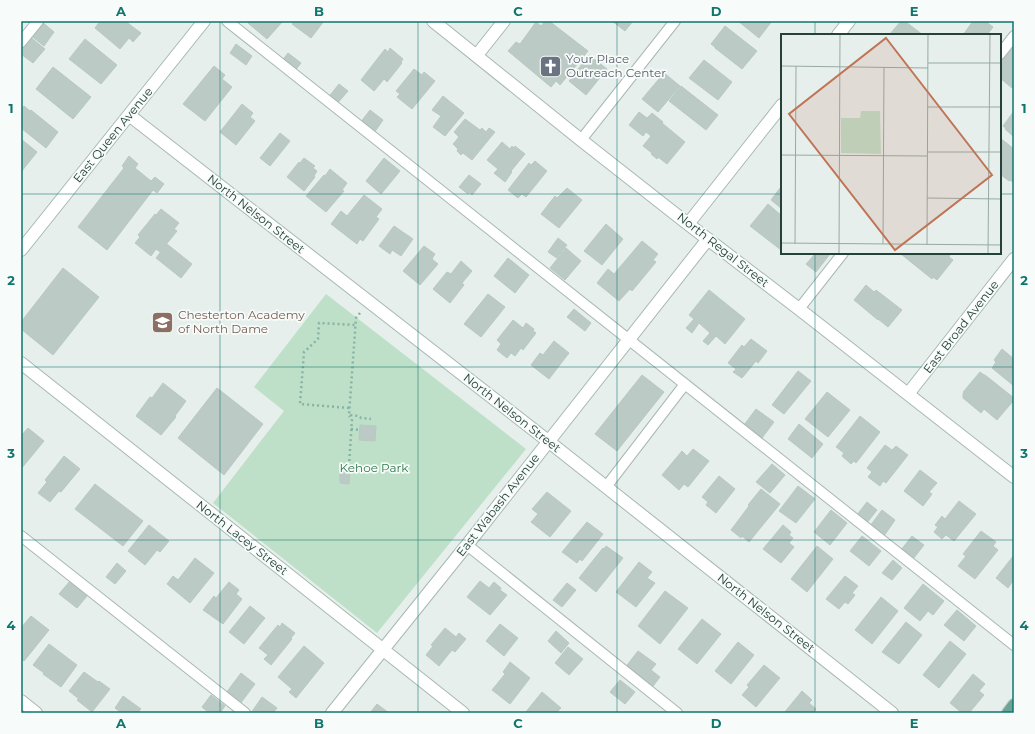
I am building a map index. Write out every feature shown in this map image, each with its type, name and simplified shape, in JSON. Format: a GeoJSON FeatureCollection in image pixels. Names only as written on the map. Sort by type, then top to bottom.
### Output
{"type":"FeatureCollection","features":[{"type":"Feature","properties":{"kind":"main road"},"geometry":{"type":"LineString","coordinates":[[1008,713],[1014,705]]}},
{"type":"Feature","properties":{"kind":"street","name":"East Queen Avenue"},"geometry":{"type":"LineString","coordinates":[[21,250],[204,21]]}},
{"type":"Feature","properties":{"kind":"street","name":"North Regal Street"},"geometry":{"type":"LineString","coordinates":[[433,21],[688,224],[1014,477]]}},
{"type":"Feature","properties":{"kind":"street"},"geometry":{"type":"LineString","coordinates":[[476,55],[504,21]]}},
{"type":"Feature","properties":{"kind":"street"},"geometry":{"type":"LineString","coordinates":[[839,34],[849,21]]}},
{"type":"Feature","properties":{"kind":"street"},"geometry":{"type":"LineString","coordinates":[[688,224],[781,106]]}},
{"type":"Feature","properties":{"kind":"street","name":"North Nelson Street"},"geometry":{"type":"LineString","coordinates":[[129,115],[548,441],[892,713]]}},
{"type":"Feature","properties":{"kind":"street","name":"East Wabash Avenue"},"geometry":{"type":"LineString","coordinates":[[332,713],[382,649],[468,545],[548,441],[708,239]]}},
{"type":"Feature","properties":{"kind":"street","name":"East Broad Avenue"},"geometry":{"type":"LineString","coordinates":[[908,394],[1014,259]]}},
{"type":"Feature","properties":{"kind":"street","name":"North Lacey Street"},"geometry":{"type":"LineString","coordinates":[[21,363],[463,713]]}},
{"type":"Feature","properties":{"kind":"street"},"geometry":{"type":"LineString","coordinates":[[21,701],[36,713]]}},
{"type":"Feature","properties":{"kind":"lane"},"geometry":{"type":"LineString","coordinates":[[21,42],[38,21]]}},
{"type":"Feature","properties":{"kind":"lane"},"geometry":{"type":"LineString","coordinates":[[227,21],[1014,645]]}},
{"type":"Feature","properties":{"kind":"lane"},"geometry":{"type":"LineString","coordinates":[[581,140],[675,21]]}},
{"type":"Feature","properties":{"kind":"lane"},"geometry":{"type":"LineString","coordinates":[[1001,53],[1014,36]]}},
{"type":"Feature","properties":{"kind":"lane"},"geometry":{"type":"LineString","coordinates":[[799,309],[842,254]]}},
{"type":"Feature","properties":{"kind":"lane"},"geometry":{"type":"LineString","coordinates":[[606,487],[685,384]]}},
{"type":"Feature","properties":{"kind":"lane"},"geometry":{"type":"LineString","coordinates":[[21,536],[245,713]]}},
{"type":"Feature","properties":{"kind":"lane"},"geometry":{"type":"LineString","coordinates":[[468,545],[677,713]]}},
{"type":"Feature","properties":{"kind":"path"},"geometry":{"type":"LineString","coordinates":[[349,466],[351,417],[349,408],[356,318],[369,302]]}},
{"type":"Feature","properties":{"kind":"path"},"geometry":{"type":"LineString","coordinates":[[349,408],[300,404],[304,352],[318,339],[319,322],[356,325]]}},
{"type":"Feature","properties":{"kind":"path"},"geometry":{"type":"LineString","coordinates":[[351,417],[359,416],[361,418],[371,419]]}},
{"type":"Feature","properties":{"kind":"path"},"geometry":{"type":"LineString","coordinates":[[351,429],[360,430]]}},
{"type":"Feature","properties":{"kind":"green space","name":"Kehoe Park"},"geometry":{"type":"Polygon","coordinates":[[[326,294],[526,449],[377,633],[213,503],[284,411],[254,387],[326,294]]]}},
{"type":"Feature","properties":{"kind":"building"},"geometry":{"type":"Polygon","coordinates":[[[41,21],[54,32],[44,46],[30,35],[41,21]]]}},
{"type":"Feature","properties":{"kind":"building"},"geometry":{"type":"Polygon","coordinates":[[[100,21],[125,21],[141,33],[133,42],[129,38],[120,49],[95,28],[100,21]]]}},
{"type":"Feature","properties":{"kind":"building"},"geometry":{"type":"Polygon","coordinates":[[[249,21],[283,21],[267,39],[248,23],[249,21]]]}},
{"type":"Feature","properties":{"kind":"building"},"geometry":{"type":"Polygon","coordinates":[[[294,21],[324,21],[311,38],[292,24],[294,21]]]}},
{"type":"Feature","properties":{"kind":"building","name":"Your Place Outreach Center"},"geometry":{"type":"Polygon","coordinates":[[[545,21],[549,21],[588,51],[560,85],[556,81],[551,87],[508,51],[516,42],[520,44],[536,22],[541,26],[545,21]]]}},
{"type":"Feature","properties":{"kind":"building"},"geometry":{"type":"Polygon","coordinates":[[[612,21],[633,21],[625,31],[612,21]]]}},
{"type":"Feature","properties":{"kind":"building"},"geometry":{"type":"Polygon","coordinates":[[[738,21],[772,21],[759,38],[738,21]]]}},
{"type":"Feature","properties":{"kind":"building"},"geometry":{"type":"Polygon","coordinates":[[[901,21],[906,22],[922,34],[890,34],[901,21]]]}},
{"type":"Feature","properties":{"kind":"building"},"geometry":{"type":"Polygon","coordinates":[[[973,21],[985,21],[993,27],[988,34],[964,34],[973,21]]]}},
{"type":"Feature","properties":{"kind":"building"},"geometry":{"type":"Polygon","coordinates":[[[725,26],[757,51],[742,69],[711,44],[725,26]]]}},
{"type":"Feature","properties":{"kind":"building"},"geometry":{"type":"Polygon","coordinates":[[[29,36],[45,49],[33,63],[21,54],[21,46],[29,36]]]}},
{"type":"Feature","properties":{"kind":"building"},"geometry":{"type":"Polygon","coordinates":[[[85,39],[117,65],[101,84],[69,59],[85,39]]]}},
{"type":"Feature","properties":{"kind":"building"},"geometry":{"type":"Polygon","coordinates":[[[1010,43],[1014,46],[1014,85],[1012,88],[1001,79],[1001,55],[1010,43]]]}},
{"type":"Feature","properties":{"kind":"building"},"geometry":{"type":"Polygon","coordinates":[[[236,44],[252,56],[246,65],[230,53],[236,44]]]}},
{"type":"Feature","properties":{"kind":"building"},"geometry":{"type":"Polygon","coordinates":[[[390,48],[403,59],[401,62],[402,63],[387,82],[384,79],[374,91],[361,80],[385,49],[388,52],[390,48]]]}},
{"type":"Feature","properties":{"kind":"building"},"geometry":{"type":"Polygon","coordinates":[[[288,53],[301,63],[294,72],[281,62],[288,53]]]}},
{"type":"Feature","properties":{"kind":"building"},"geometry":{"type":"Polygon","coordinates":[[[589,55],[607,69],[586,95],[569,81],[589,55]]]}},
{"type":"Feature","properties":{"kind":"building"},"geometry":{"type":"Polygon","coordinates":[[[704,60],[732,82],[718,100],[689,78],[704,60]]]}},
{"type":"Feature","properties":{"kind":"building"},"geometry":{"type":"Polygon","coordinates":[[[214,66],[225,75],[222,79],[232,87],[205,121],[183,104],[214,66]]]}},
{"type":"Feature","properties":{"kind":"building"},"geometry":{"type":"Polygon","coordinates":[[[53,67],[91,97],[73,119],[36,89],[53,67]]]}},
{"type":"Feature","properties":{"kind":"building"},"geometry":{"type":"Polygon","coordinates":[[[414,69],[422,75],[424,72],[435,81],[412,109],[397,97],[400,94],[396,91],[414,69]]]}},
{"type":"Feature","properties":{"kind":"building"},"geometry":{"type":"Polygon","coordinates":[[[664,73],[680,86],[658,112],[642,99],[664,73]]]}},
{"type":"Feature","properties":{"kind":"building"},"geometry":{"type":"Polygon","coordinates":[[[339,84],[348,91],[335,106],[327,99],[339,84]]]}},
{"type":"Feature","properties":{"kind":"building"},"geometry":{"type":"Polygon","coordinates":[[[681,86],[718,115],[706,130],[669,101],[681,86]]]}},
{"type":"Feature","properties":{"kind":"building"},"geometry":{"type":"Polygon","coordinates":[[[443,96],[464,113],[445,136],[433,127],[441,116],[432,110],[443,96]]]}},
{"type":"Feature","properties":{"kind":"building"},"geometry":{"type":"Polygon","coordinates":[[[242,104],[253,113],[250,117],[255,121],[236,145],[220,132],[242,104]]]}},
{"type":"Feature","properties":{"kind":"building"},"geometry":{"type":"Polygon","coordinates":[[[24,106],[58,132],[46,148],[21,128],[21,109],[24,106]]]}},
{"type":"Feature","properties":{"kind":"building"},"geometry":{"type":"Polygon","coordinates":[[[370,110],[383,120],[374,133],[360,123],[370,110]]]}},
{"type":"Feature","properties":{"kind":"building"},"geometry":{"type":"Polygon","coordinates":[[[1014,111],[1014,137],[1003,126],[1014,111]]]}},
{"type":"Feature","properties":{"kind":"building"},"geometry":{"type":"Polygon","coordinates":[[[639,112],[647,118],[652,113],[685,142],[667,164],[658,157],[657,159],[643,146],[651,136],[646,132],[643,136],[629,125],[639,112]]]}},
{"type":"Feature","properties":{"kind":"building"},"geometry":{"type":"Polygon","coordinates":[[[465,119],[480,130],[482,128],[486,132],[489,128],[495,132],[472,160],[463,153],[461,155],[453,144],[459,137],[454,132],[465,119]]]}},
{"type":"Feature","properties":{"kind":"building"},"geometry":{"type":"Polygon","coordinates":[[[280,133],[290,141],[270,166],[260,158],[280,133]]]}},
{"type":"Feature","properties":{"kind":"building"},"geometry":{"type":"Polygon","coordinates":[[[21,139],[37,152],[21,172],[21,139]]]}},
{"type":"Feature","properties":{"kind":"building"},"geometry":{"type":"Polygon","coordinates":[[[1001,139],[1014,149],[1014,183],[1010,180],[1009,181],[1001,175],[1001,139]]]}},
{"type":"Feature","properties":{"kind":"building"},"geometry":{"type":"Polygon","coordinates":[[[502,142],[510,149],[512,146],[514,148],[515,146],[525,154],[511,171],[512,172],[505,182],[494,173],[498,169],[487,160],[502,142]]]}},
{"type":"Feature","properties":{"kind":"building"},"geometry":{"type":"Polygon","coordinates":[[[129,156],[138,164],[135,168],[151,181],[155,177],[164,184],[157,193],[153,190],[107,250],[78,227],[124,168],[122,166],[129,156]]]}},
{"type":"Feature","properties":{"kind":"building"},"geometry":{"type":"Polygon","coordinates":[[[304,158],[315,166],[313,168],[317,171],[314,176],[315,177],[304,191],[287,177],[304,158]]]}},
{"type":"Feature","properties":{"kind":"building"},"geometry":{"type":"Polygon","coordinates":[[[384,158],[400,171],[381,194],[366,181],[384,158]]]}},
{"type":"Feature","properties":{"kind":"building"},"geometry":{"type":"Polygon","coordinates":[[[535,161],[547,171],[526,197],[522,194],[518,198],[508,190],[529,163],[531,165],[535,161]]]}},
{"type":"Feature","properties":{"kind":"building"},"geometry":{"type":"Polygon","coordinates":[[[330,169],[347,183],[342,190],[344,191],[326,212],[306,196],[330,169]]]}},
{"type":"Feature","properties":{"kind":"building"},"geometry":{"type":"Polygon","coordinates":[[[469,175],[481,184],[472,195],[469,192],[468,194],[459,187],[469,175]]]}},
{"type":"Feature","properties":{"kind":"building"},"geometry":{"type":"Polygon","coordinates":[[[567,188],[582,200],[559,228],[541,214],[555,196],[557,198],[567,188]]]}},
{"type":"Feature","properties":{"kind":"building"},"geometry":{"type":"Polygon","coordinates":[[[780,188],[781,188],[781,208],[771,200],[780,188]]]}},
{"type":"Feature","properties":{"kind":"building"},"geometry":{"type":"Polygon","coordinates":[[[364,195],[382,209],[376,217],[379,219],[363,241],[360,239],[357,244],[331,224],[341,211],[347,216],[364,195]]]}},
{"type":"Feature","properties":{"kind":"building"},"geometry":{"type":"Polygon","coordinates":[[[768,204],[781,215],[781,250],[750,226],[768,204]]]}},
{"type":"Feature","properties":{"kind":"building"},"geometry":{"type":"Polygon","coordinates":[[[161,209],[179,223],[174,229],[177,231],[160,252],[156,249],[151,256],[135,243],[140,237],[138,235],[161,209]]]}},
{"type":"Feature","properties":{"kind":"building"},"geometry":{"type":"Polygon","coordinates":[[[606,224],[623,239],[602,265],[584,251],[606,224]]]}},
{"type":"Feature","properties":{"kind":"building"},"geometry":{"type":"Polygon","coordinates":[[[394,226],[413,239],[401,256],[392,250],[390,254],[379,246],[394,226]]]}},
{"type":"Feature","properties":{"kind":"building"},"geometry":{"type":"Polygon","coordinates":[[[558,238],[567,245],[557,258],[548,252],[558,238]]]}},
{"type":"Feature","properties":{"kind":"building"},"geometry":{"type":"Polygon","coordinates":[[[642,241],[658,254],[653,260],[656,262],[632,291],[630,289],[619,301],[597,283],[608,269],[614,274],[642,241]]]}},
{"type":"Feature","properties":{"kind":"building"},"geometry":{"type":"Polygon","coordinates":[[[167,244],[192,264],[181,278],[156,258],[167,244]]]}},
{"type":"Feature","properties":{"kind":"building"},"geometry":{"type":"Polygon","coordinates":[[[424,246],[435,254],[432,259],[438,264],[420,285],[403,271],[424,246]]]}},
{"type":"Feature","properties":{"kind":"building"},"geometry":{"type":"Polygon","coordinates":[[[566,248],[581,261],[565,280],[550,268],[566,248]]]}},
{"type":"Feature","properties":{"kind":"building"},"geometry":{"type":"Polygon","coordinates":[[[815,254],[830,254],[816,272],[806,264],[815,254]]]}},
{"type":"Feature","properties":{"kind":"building"},"geometry":{"type":"Polygon","coordinates":[[[901,254],[949,254],[949,257],[953,260],[937,280],[933,277],[932,279],[901,254]]]}},
{"type":"Feature","properties":{"kind":"building"},"geometry":{"type":"Polygon","coordinates":[[[508,258],[529,275],[515,293],[494,276],[508,258]]]}},
{"type":"Feature","properties":{"kind":"building"},"geometry":{"type":"Polygon","coordinates":[[[461,261],[472,271],[462,283],[464,285],[450,303],[433,289],[447,272],[451,274],[461,261]]]}},
{"type":"Feature","properties":{"kind":"building"},"geometry":{"type":"Polygon","coordinates":[[[63,268],[99,297],[53,355],[21,329],[21,322],[63,268]]]}},
{"type":"Feature","properties":{"kind":"building"},"geometry":{"type":"Polygon","coordinates":[[[866,285],[874,292],[876,290],[902,310],[888,327],[854,300],[866,285]]]}},
{"type":"Feature","properties":{"kind":"building"},"geometry":{"type":"Polygon","coordinates":[[[709,290],[745,319],[725,344],[716,336],[708,345],[703,341],[710,333],[699,323],[692,333],[686,328],[694,319],[689,315],[709,290]]]}},
{"type":"Feature","properties":{"kind":"building"},"geometry":{"type":"Polygon","coordinates":[[[488,294],[505,307],[481,337],[464,324],[488,294]]]}},
{"type":"Feature","properties":{"kind":"building"},"geometry":{"type":"Polygon","coordinates":[[[574,309],[591,323],[585,331],[567,317],[574,309]]]}},
{"type":"Feature","properties":{"kind":"building"},"geometry":{"type":"Polygon","coordinates":[[[513,320],[523,328],[526,323],[534,329],[533,331],[536,333],[523,350],[521,348],[515,356],[511,353],[507,358],[497,350],[501,344],[497,340],[513,320]]]}},
{"type":"Feature","properties":{"kind":"building"},"geometry":{"type":"Polygon","coordinates":[[[751,339],[767,351],[758,363],[756,361],[742,378],[733,372],[736,369],[728,363],[742,345],[744,347],[751,339]]]}},
{"type":"Feature","properties":{"kind":"building"},"geometry":{"type":"Polygon","coordinates":[[[554,341],[569,353],[549,379],[531,365],[540,353],[543,355],[554,341]]]}},
{"type":"Feature","properties":{"kind":"building"},"geometry":{"type":"Polygon","coordinates":[[[1002,349],[1014,359],[1014,386],[992,368],[996,362],[994,360],[1002,349]]]}},
{"type":"Feature","properties":{"kind":"building"},"geometry":{"type":"Polygon","coordinates":[[[798,371],[811,381],[784,414],[772,405],[798,371]]]}},
{"type":"Feature","properties":{"kind":"building"},"geometry":{"type":"Polygon","coordinates":[[[980,372],[1014,398],[1014,400],[997,420],[984,409],[981,413],[963,398],[964,391],[980,372]]]}},
{"type":"Feature","properties":{"kind":"building"},"geometry":{"type":"Polygon","coordinates":[[[642,375],[664,392],[617,451],[595,434],[642,375]]]}},
{"type":"Feature","properties":{"kind":"building"},"geometry":{"type":"Polygon","coordinates":[[[163,383],[186,401],[175,416],[176,417],[161,435],[136,416],[163,383]]]}},
{"type":"Feature","properties":{"kind":"building"},"geometry":{"type":"Polygon","coordinates":[[[217,388],[263,424],[224,475],[178,438],[217,388]]]}},
{"type":"Feature","properties":{"kind":"building"},"geometry":{"type":"Polygon","coordinates":[[[827,392],[850,410],[828,437],[805,419],[827,392]]]}},
{"type":"Feature","properties":{"kind":"building"},"geometry":{"type":"Polygon","coordinates":[[[756,409],[774,422],[762,438],[744,425],[756,409]]]}},
{"type":"Feature","properties":{"kind":"building"},"geometry":{"type":"Polygon","coordinates":[[[860,416],[880,432],[856,463],[854,461],[851,464],[842,456],[844,453],[836,447],[860,416]]]}},
{"type":"Feature","properties":{"kind":"building"},"geometry":{"type":"Polygon","coordinates":[[[799,424],[823,444],[812,458],[788,439],[799,424]]]}},
{"type":"Feature","properties":{"kind":"building"},"geometry":{"type":"Polygon","coordinates":[[[360,425],[376,426],[375,441],[359,440],[360,425]]]}},
{"type":"Feature","properties":{"kind":"building"},"geometry":{"type":"Polygon","coordinates":[[[28,428],[44,441],[21,469],[21,436],[28,428]]]}},
{"type":"Feature","properties":{"kind":"building"},"geometry":{"type":"Polygon","coordinates":[[[885,445],[892,450],[896,446],[908,455],[886,483],[883,481],[880,486],[868,477],[872,472],[867,468],[885,445]]]}},
{"type":"Feature","properties":{"kind":"building"},"geometry":{"type":"Polygon","coordinates":[[[693,449],[709,461],[688,487],[684,484],[679,490],[662,475],[682,451],[687,456],[693,449]]]}},
{"type":"Feature","properties":{"kind":"building"},"geometry":{"type":"Polygon","coordinates":[[[64,456],[80,469],[61,492],[59,491],[50,502],[38,493],[47,482],[45,480],[64,456]]]}},
{"type":"Feature","properties":{"kind":"building"},"geometry":{"type":"Polygon","coordinates":[[[772,464],[785,475],[770,493],[756,482],[772,464]]]}},
{"type":"Feature","properties":{"kind":"building"},"geometry":{"type":"Polygon","coordinates":[[[920,470],[937,483],[929,492],[932,494],[923,506],[904,491],[920,470]]]}},
{"type":"Feature","properties":{"kind":"building"},"geometry":{"type":"Polygon","coordinates":[[[340,471],[350,471],[349,484],[340,483],[340,471]]]}},
{"type":"Feature","properties":{"kind":"building"},"geometry":{"type":"Polygon","coordinates":[[[719,476],[735,489],[716,513],[706,505],[708,502],[702,497],[719,476]]]}},
{"type":"Feature","properties":{"kind":"building"},"geometry":{"type":"Polygon","coordinates":[[[95,484],[143,521],[123,546],[75,509],[95,484]]]}},
{"type":"Feature","properties":{"kind":"building"},"geometry":{"type":"Polygon","coordinates":[[[798,486],[815,499],[796,523],[779,511],[798,486]]]}},
{"type":"Feature","properties":{"kind":"building"},"geometry":{"type":"Polygon","coordinates":[[[761,489],[780,504],[749,542],[731,530],[761,489]]]}},
{"type":"Feature","properties":{"kind":"building"},"geometry":{"type":"Polygon","coordinates":[[[547,492],[571,511],[550,537],[531,522],[538,514],[532,509],[547,492]]]}},
{"type":"Feature","properties":{"kind":"building"},"geometry":{"type":"Polygon","coordinates":[[[959,501],[976,514],[954,541],[946,535],[942,539],[934,532],[938,527],[935,525],[942,516],[945,519],[959,501]]]}},
{"type":"Feature","properties":{"kind":"building"},"geometry":{"type":"Polygon","coordinates":[[[867,502],[877,510],[866,524],[856,516],[867,502]]]}},
{"type":"Feature","properties":{"kind":"building"},"geometry":{"type":"Polygon","coordinates":[[[831,510],[847,523],[830,545],[814,532],[831,510]]]}},
{"type":"Feature","properties":{"kind":"building"},"geometry":{"type":"Polygon","coordinates":[[[882,510],[895,520],[884,536],[870,526],[882,510]]]}},
{"type":"Feature","properties":{"kind":"building"},"geometry":{"type":"Polygon","coordinates":[[[587,522],[603,534],[582,561],[580,559],[577,563],[562,552],[587,522]]]}},
{"type":"Feature","properties":{"kind":"building"},"geometry":{"type":"Polygon","coordinates":[[[149,525],[169,541],[160,552],[157,550],[145,565],[128,551],[149,525]]]}},
{"type":"Feature","properties":{"kind":"building"},"geometry":{"type":"Polygon","coordinates":[[[783,525],[791,532],[789,535],[793,538],[789,543],[794,547],[781,563],[763,549],[783,525]]]}},
{"type":"Feature","properties":{"kind":"building"},"geometry":{"type":"Polygon","coordinates":[[[981,531],[996,542],[993,546],[998,550],[975,579],[958,566],[966,556],[963,554],[981,531]]]}},
{"type":"Feature","properties":{"kind":"building"},"geometry":{"type":"Polygon","coordinates":[[[862,536],[881,551],[869,566],[850,551],[862,536]]]}},
{"type":"Feature","properties":{"kind":"building"},"geometry":{"type":"Polygon","coordinates":[[[912,536],[924,545],[913,559],[901,550],[912,536]]]}},
{"type":"Feature","properties":{"kind":"building"},"geometry":{"type":"Polygon","coordinates":[[[606,546],[623,558],[596,592],[579,578],[606,546]]]}},
{"type":"Feature","properties":{"kind":"building"},"geometry":{"type":"Polygon","coordinates":[[[817,546],[833,559],[807,592],[791,579],[817,546]]]}},
{"type":"Feature","properties":{"kind":"building"},"geometry":{"type":"Polygon","coordinates":[[[1014,555],[1014,583],[1012,582],[1008,588],[996,578],[1014,555]]]}},
{"type":"Feature","properties":{"kind":"building"},"geometry":{"type":"Polygon","coordinates":[[[195,558],[214,573],[190,603],[167,584],[173,576],[178,580],[195,558]]]}},
{"type":"Feature","properties":{"kind":"building"},"geometry":{"type":"Polygon","coordinates":[[[893,560],[902,568],[892,580],[882,573],[893,560]]]}},
{"type":"Feature","properties":{"kind":"building"},"geometry":{"type":"Polygon","coordinates":[[[639,562],[652,572],[647,578],[655,583],[636,607],[616,592],[639,562]]]}},
{"type":"Feature","properties":{"kind":"building"},"geometry":{"type":"Polygon","coordinates":[[[117,563],[126,571],[115,584],[106,577],[117,563]]]}},
{"type":"Feature","properties":{"kind":"building"},"geometry":{"type":"Polygon","coordinates":[[[845,576],[858,586],[852,593],[855,595],[848,604],[845,602],[839,609],[826,599],[845,576]]]}},
{"type":"Feature","properties":{"kind":"building"},"geometry":{"type":"Polygon","coordinates":[[[70,581],[87,596],[77,608],[59,594],[70,581]]]}},
{"type":"Feature","properties":{"kind":"building"},"geometry":{"type":"Polygon","coordinates":[[[480,581],[489,588],[494,582],[501,588],[500,590],[507,595],[490,615],[467,597],[480,581]]]}},
{"type":"Feature","properties":{"kind":"building"},"geometry":{"type":"Polygon","coordinates":[[[229,582],[239,590],[236,594],[242,599],[223,624],[203,610],[214,596],[216,598],[229,582]]]}},
{"type":"Feature","properties":{"kind":"building"},"geometry":{"type":"Polygon","coordinates":[[[567,583],[576,590],[562,607],[553,600],[567,583]]]}},
{"type":"Feature","properties":{"kind":"building"},"geometry":{"type":"Polygon","coordinates":[[[923,584],[944,601],[933,615],[928,611],[920,621],[904,608],[923,584]]]}},
{"type":"Feature","properties":{"kind":"building"},"geometry":{"type":"Polygon","coordinates":[[[665,591],[688,608],[660,644],[638,626],[665,591]]]}},
{"type":"Feature","properties":{"kind":"building"},"geometry":{"type":"Polygon","coordinates":[[[881,597],[898,611],[872,644],[855,630],[881,597]]]}},
{"type":"Feature","properties":{"kind":"building"},"geometry":{"type":"Polygon","coordinates":[[[250,606],[265,618],[244,644],[229,632],[250,606]]]}},
{"type":"Feature","properties":{"kind":"building"},"geometry":{"type":"Polygon","coordinates":[[[957,610],[976,626],[964,641],[944,625],[957,610]]]}},
{"type":"Feature","properties":{"kind":"building"},"geometry":{"type":"Polygon","coordinates":[[[31,616],[49,630],[24,661],[21,659],[21,628],[31,616]]]}},
{"type":"Feature","properties":{"kind":"building"},"geometry":{"type":"Polygon","coordinates":[[[702,619],[721,634],[697,664],[678,649],[702,619]]]}},
{"type":"Feature","properties":{"kind":"building"},"geometry":{"type":"Polygon","coordinates":[[[906,622],[922,635],[899,664],[882,652],[906,622]]]}},
{"type":"Feature","properties":{"kind":"building"},"geometry":{"type":"Polygon","coordinates":[[[282,623],[295,633],[271,665],[264,659],[268,655],[259,648],[278,625],[280,627],[282,623]]]}},
{"type":"Feature","properties":{"kind":"building"},"geometry":{"type":"Polygon","coordinates":[[[500,624],[518,638],[504,656],[486,641],[500,624]]]}},
{"type":"Feature","properties":{"kind":"building"},"geometry":{"type":"Polygon","coordinates":[[[445,628],[456,637],[459,633],[466,639],[455,652],[452,650],[439,666],[426,655],[433,646],[431,645],[445,628]]]}},
{"type":"Feature","properties":{"kind":"building"},"geometry":{"type":"Polygon","coordinates":[[[556,631],[569,643],[561,653],[548,641],[556,631]]]}},
{"type":"Feature","properties":{"kind":"building"},"geometry":{"type":"Polygon","coordinates":[[[950,641],[966,654],[939,688],[923,675],[950,641]]]}},
{"type":"Feature","properties":{"kind":"building"},"geometry":{"type":"Polygon","coordinates":[[[738,642],[754,655],[731,684],[715,671],[738,642]]]}},
{"type":"Feature","properties":{"kind":"building"},"geometry":{"type":"Polygon","coordinates":[[[49,644],[77,665],[61,687],[33,665],[49,644]]]}},
{"type":"Feature","properties":{"kind":"building"},"geometry":{"type":"Polygon","coordinates":[[[304,646],[324,663],[296,698],[289,692],[292,689],[278,677],[304,646]]]}},
{"type":"Feature","properties":{"kind":"building"},"geometry":{"type":"Polygon","coordinates":[[[568,647],[583,659],[569,675],[555,663],[568,647]]]}},
{"type":"Feature","properties":{"kind":"building"},"geometry":{"type":"Polygon","coordinates":[[[638,651],[656,664],[651,670],[660,677],[650,690],[624,669],[638,651]]]}},
{"type":"Feature","properties":{"kind":"building"},"geometry":{"type":"Polygon","coordinates":[[[510,662],[530,678],[510,704],[492,690],[505,674],[503,672],[510,662]]]}},
{"type":"Feature","properties":{"kind":"building"},"geometry":{"type":"Polygon","coordinates":[[[764,665],[780,678],[756,707],[742,695],[749,687],[747,685],[764,665]]]}},
{"type":"Feature","properties":{"kind":"building"},"geometry":{"type":"Polygon","coordinates":[[[84,672],[110,689],[92,712],[77,700],[79,699],[69,691],[84,672]]]}},
{"type":"Feature","properties":{"kind":"building"},"geometry":{"type":"Polygon","coordinates":[[[241,673],[255,684],[240,704],[226,693],[241,673]]]}},
{"type":"Feature","properties":{"kind":"building"},"geometry":{"type":"Polygon","coordinates":[[[973,674],[985,684],[979,691],[984,695],[969,713],[962,713],[950,703],[973,674]]]}},
{"type":"Feature","properties":{"kind":"building"},"geometry":{"type":"Polygon","coordinates":[[[620,680],[635,692],[625,704],[610,692],[620,680]]]}},
{"type":"Feature","properties":{"kind":"building"},"geometry":{"type":"Polygon","coordinates":[[[802,691],[812,700],[809,703],[816,709],[813,713],[784,713],[802,691]]]}},
{"type":"Feature","properties":{"kind":"building"},"geometry":{"type":"Polygon","coordinates":[[[542,692],[561,708],[556,713],[525,713],[542,692]]]}},
{"type":"Feature","properties":{"kind":"building"},"geometry":{"type":"Polygon","coordinates":[[[211,695],[225,706],[220,713],[209,713],[202,707],[211,695]]]}},
{"type":"Feature","properties":{"kind":"building"},"geometry":{"type":"Polygon","coordinates":[[[123,696],[141,709],[139,711],[141,713],[117,713],[119,711],[115,708],[123,696]]]}},
{"type":"Feature","properties":{"kind":"building"},"geometry":{"type":"Polygon","coordinates":[[[262,697],[277,708],[273,713],[251,713],[262,697]]]}},
{"type":"Feature","properties":{"kind":"building"},"geometry":{"type":"Polygon","coordinates":[[[377,704],[389,713],[370,713],[377,704]]]}},
{"type":"Feature","properties":{"kind":"place","name":"Your Place Outreach Center"},"geometry":{"type":"Point","coordinates":[551,66]}},
{"type":"Feature","properties":{"kind":"place","name":"Chesterton Academy of North Dame"},"geometry":{"type":"Point","coordinates":[163,322]}}]}
